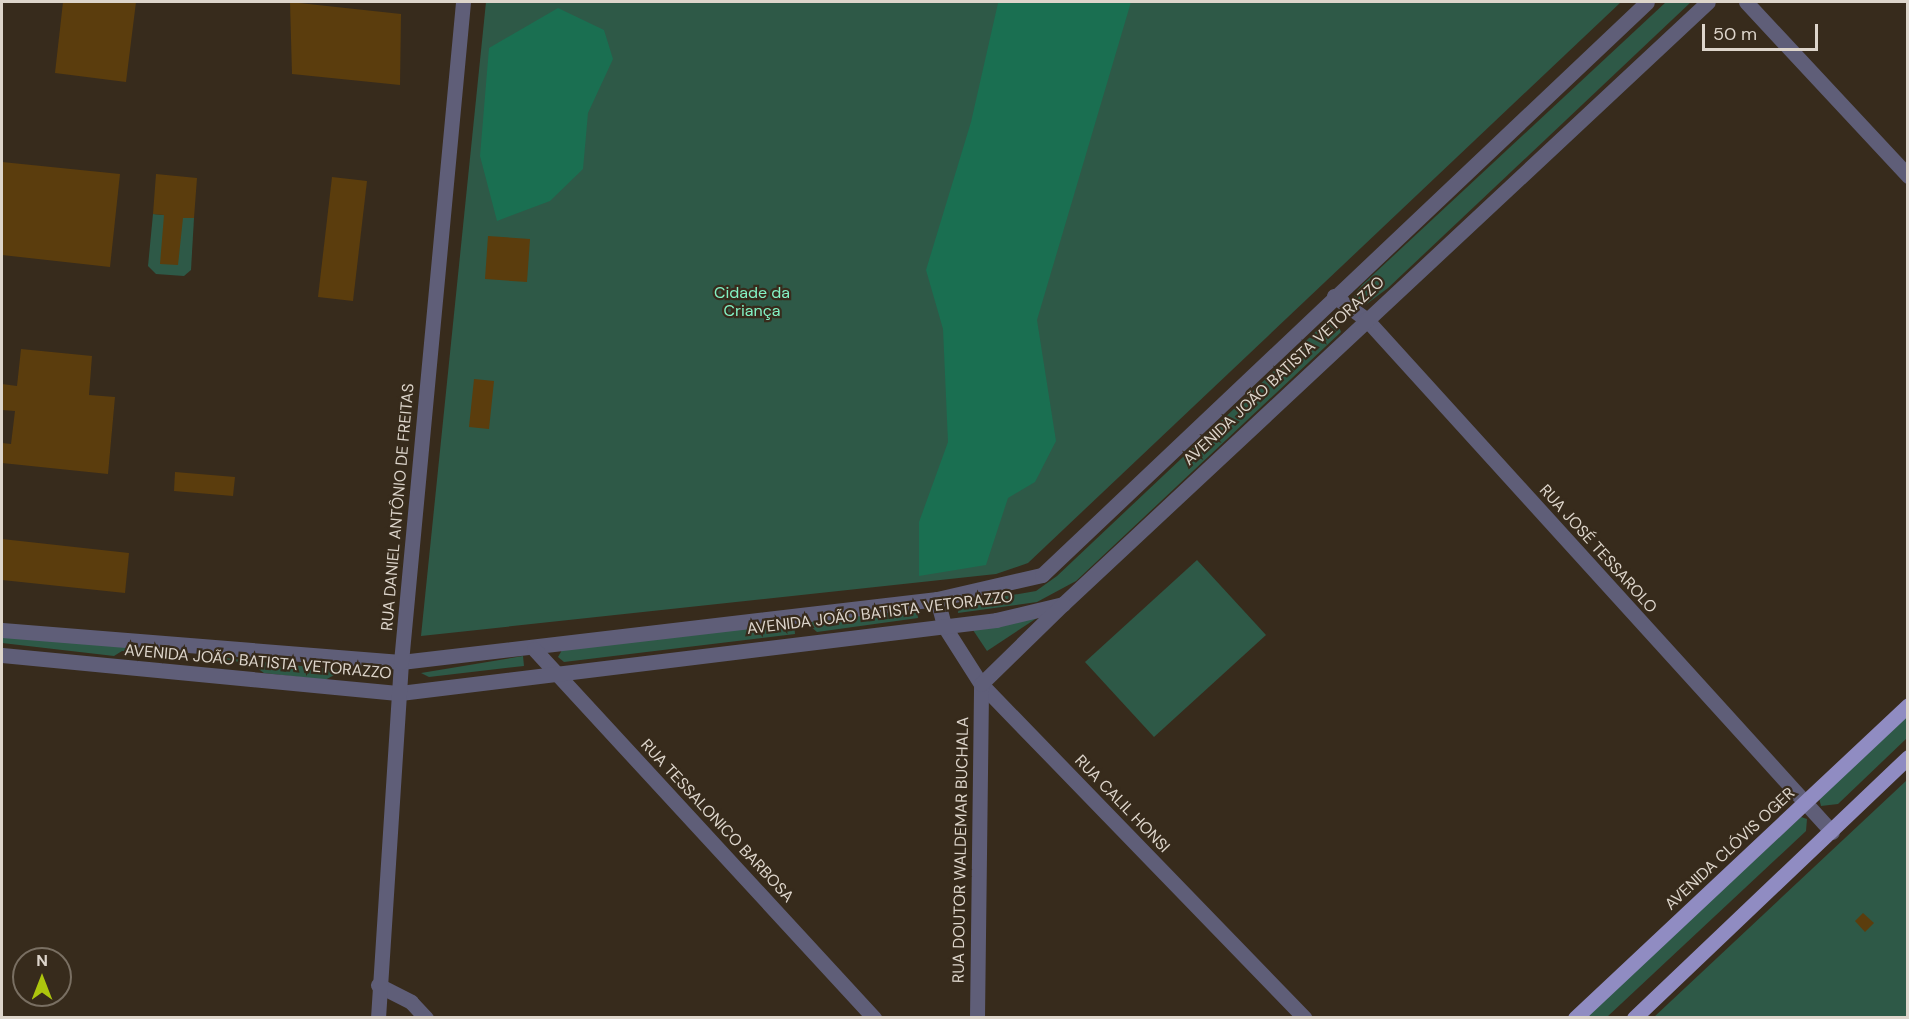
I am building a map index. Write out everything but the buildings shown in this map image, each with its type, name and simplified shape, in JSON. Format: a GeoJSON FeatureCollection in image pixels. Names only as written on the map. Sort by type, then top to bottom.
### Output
{"type":"FeatureCollection","features":[{"type":"Feature","properties":{"kind":"main road","name":"AVENIDA CLÓVIS OGER"},"geometry":{"type":"LineString","coordinates":[[1575,1017],[1805,804],[1908,705]]}},
{"type":"Feature","properties":{"kind":"main road"},"geometry":{"type":"LineString","coordinates":[[1634,1017],[1908,758]]}},
{"type":"Feature","properties":{"kind":"street","name":"RUA DANIEL ANTÔNIO DE FREITAS"},"geometry":{"type":"LineString","coordinates":[[378,1017],[378,985],[401,662],[463,2]]}},
{"type":"Feature","properties":{"kind":"street","name":"AVENIDA JOÃO BATISTA VETORAZZO"},"geometry":{"type":"LineString","coordinates":[[2,630],[401,662],[534,649],[801,614],[937,599],[1041,575],[1647,2]]}},
{"type":"Feature","properties":{"kind":"street","name":"AVENIDA JOÃO BATISTA VETORAZZO"},"geometry":{"type":"LineString","coordinates":[[2,655],[400,693],[555,671],[944,626],[1063,604],[1708,2]]}},
{"type":"Feature","properties":{"kind":"street"},"geometry":{"type":"LineString","coordinates":[[1746,2],[1908,176]]}},
{"type":"Feature","properties":{"kind":"street","name":"RUA JOSÉ TESSAROLO"},"geometry":{"type":"LineString","coordinates":[[1334,296],[1366,319],[1832,832]]}},
{"type":"Feature","properties":{"kind":"street","name":"RUA CALIL HONSI"},"geometry":{"type":"LineString","coordinates":[[937,599],[944,626],[981,684],[1305,1017]]}},
{"type":"Feature","properties":{"kind":"street"},"geometry":{"type":"LineString","coordinates":[[981,684],[1063,604]]}},
{"type":"Feature","properties":{"kind":"street"},"geometry":{"type":"LineString","coordinates":[[801,614],[805,642]]}},
{"type":"Feature","properties":{"kind":"street","name":"RUA TESSALONICO BARBOSA"},"geometry":{"type":"LineString","coordinates":[[534,649],[874,1017]]}},
{"type":"Feature","properties":{"kind":"street","name":"RUA DOUTOR WALDEMAR BUCHALA"},"geometry":{"type":"LineString","coordinates":[[977,1017],[981,684]]}},
{"type":"Feature","properties":{"kind":"street"},"geometry":{"type":"LineString","coordinates":[[378,985],[411,1002],[426,1017]]}},
{"type":"Feature","properties":{"kind":"green space","name":"Cidade da Criança"},"geometry":{"type":"Polygon","coordinates":[[[486,2],[1621,2],[1028,563],[996,574],[421,636],[486,2]]]}},
{"type":"Feature","properties":{"kind":"green space"},"geometry":{"type":"Polygon","coordinates":[[[1131,2],[1037,320],[1056,441],[1035,482],[1008,498],[986,565],[919,576],[919,522],[948,442],[943,329],[926,270],[971,122],[998,3],[1131,2]]]}},
{"type":"Feature","properties":{"kind":"green space"},"geometry":{"type":"Polygon","coordinates":[[[1666,2],[1691,2],[1388,288],[1364,306],[1357,303],[1354,295],[1362,285],[1666,2]]]}},
{"type":"Feature","properties":{"kind":"green space"},"geometry":{"type":"Polygon","coordinates":[[[558,8],[604,30],[613,59],[588,113],[583,169],[550,201],[497,221],[480,156],[489,48],[558,8]]]}},
{"type":"Feature","properties":{"kind":"green space"},"geometry":{"type":"Polygon","coordinates":[[[153,214],[194,218],[191,270],[184,276],[156,274],[148,266],[153,214]]]}},
{"type":"Feature","properties":{"kind":"green space"},"geometry":{"type":"Polygon","coordinates":[[[1336,319],[1341,332],[1076,581],[1037,602],[958,613],[959,604],[1036,591],[1057,576],[1327,321],[1336,319]]]}},
{"type":"Feature","properties":{"kind":"green space"},"geometry":{"type":"Polygon","coordinates":[[[1197,560],[1266,635],[1154,737],[1085,662],[1197,560]]]}},
{"type":"Feature","properties":{"kind":"green space"},"geometry":{"type":"Polygon","coordinates":[[[917,608],[918,618],[817,632],[810,626],[813,621],[917,608]]]}},
{"type":"Feature","properties":{"kind":"green space"},"geometry":{"type":"Polygon","coordinates":[[[1043,614],[987,651],[971,627],[1043,614]]]}},
{"type":"Feature","properties":{"kind":"green space"},"geometry":{"type":"Polygon","coordinates":[[[794,623],[795,634],[564,662],[558,657],[562,650],[794,623]]]}},
{"type":"Feature","properties":{"kind":"green space"},"geometry":{"type":"Polygon","coordinates":[[[2,633],[158,650],[158,654],[122,651],[114,656],[2,643],[2,633]]]}},
{"type":"Feature","properties":{"kind":"green space"},"geometry":{"type":"Polygon","coordinates":[[[523,656],[524,666],[429,677],[421,673],[523,656]]]}},
{"type":"Feature","properties":{"kind":"green space"},"geometry":{"type":"Polygon","coordinates":[[[216,657],[386,675],[338,673],[325,680],[264,673],[253,665],[216,657]]]}},
{"type":"Feature","properties":{"kind":"green space"},"geometry":{"type":"Polygon","coordinates":[[[1907,714],[1907,738],[1838,804],[1821,806],[1819,798],[1907,714]]]}},
{"type":"Feature","properties":{"kind":"green space"},"geometry":{"type":"Polygon","coordinates":[[[1907,780],[1907,1017],[1654,1017],[1907,780]]]}},
{"type":"Feature","properties":{"kind":"green space"},"geometry":{"type":"Polygon","coordinates":[[[1801,817],[1807,819],[1806,831],[1607,1017],[1584,1018],[1801,817]]]}}]}
